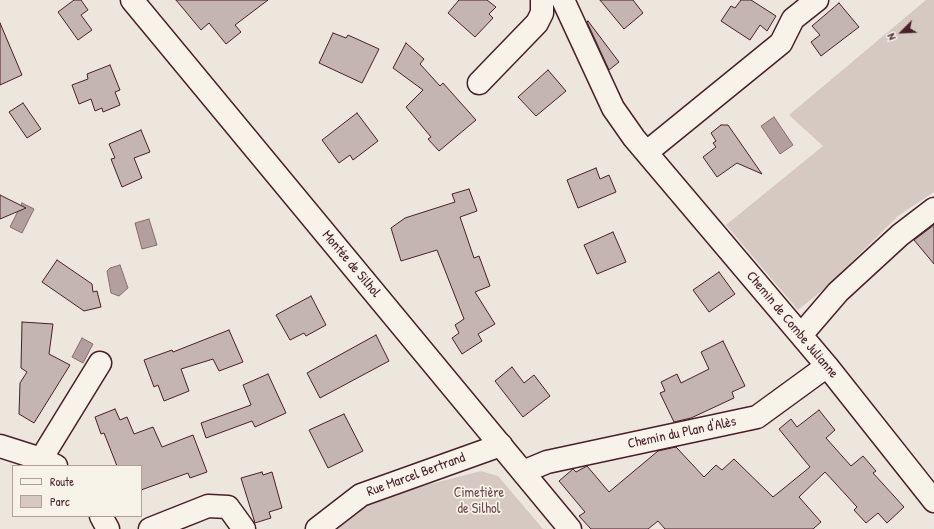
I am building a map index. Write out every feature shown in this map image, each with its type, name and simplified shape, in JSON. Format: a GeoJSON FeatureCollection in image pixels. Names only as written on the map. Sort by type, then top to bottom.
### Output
{"type":"FeatureCollection","features":[{"type":"Feature","properties":{"kind":"street","name":"Montée de Silhol"},"geometry":{"type":"LineString","coordinates":[[132,0],[570,529]]}},
{"type":"Feature","properties":{"kind":"street"},"geometry":{"type":"LineString","coordinates":[[479,82],[537,23],[542,13],[542,0]]}},
{"type":"Feature","properties":{"kind":"street","name":"Chemin de Combe Julianne"},"geometry":{"type":"LineString","coordinates":[[563,0],[613,108],[647,152],[827,366],[934,501]]}},
{"type":"Feature","properties":{"kind":"street"},"geometry":{"type":"LineString","coordinates":[[647,152],[781,43],[793,19],[817,0]]}},
{"type":"Feature","properties":{"kind":"street"},"geometry":{"type":"LineString","coordinates":[[801,335],[838,292],[900,235],[934,209]]}},
{"type":"Feature","properties":{"kind":"street"},"geometry":{"type":"LineString","coordinates":[[0,446],[49,463],[100,364]]}},
{"type":"Feature","properties":{"kind":"street","name":"Chemin du Plan d'Alès"},"geometry":{"type":"LineString","coordinates":[[523,472],[547,462],[757,417],[827,366]]}},
{"type":"Feature","properties":{"kind":"street","name":"Rue Marcel Bertrand"},"geometry":{"type":"LineString","coordinates":[[317,529],[361,495],[501,444]]}},
{"type":"Feature","properties":{"kind":"street"},"geometry":{"type":"LineString","coordinates":[[150,529],[208,506],[228,507],[244,529]]}},
{"type":"Feature","properties":{"kind":"street"},"geometry":{"type":"LineString","coordinates":[[102,517],[108,529]]}},
{"type":"Feature","properties":{"kind":"green space"},"geometry":{"type":"Polygon","coordinates":[[[926,0],[934,0],[934,192],[898,216],[824,289],[798,310],[726,225],[823,146],[789,115],[926,0]]]}},
{"type":"Feature","properties":{"kind":"green space","name":"Cimetière de Silhol"},"geometry":{"type":"Polygon","coordinates":[[[481,471],[498,476],[543,529],[329,529],[356,510],[384,496],[481,471]]]}},
{"type":"Feature","properties":{"kind":"shaded area"},"geometry":{"type":"Polygon","coordinates":[[[774,117],[793,145],[780,154],[761,126],[774,117]]]}},
{"type":"Feature","properties":{"kind":"shaded area"},"geometry":{"type":"Polygon","coordinates":[[[22,203],[34,209],[22,233],[10,227],[22,203]]]}},
{"type":"Feature","properties":{"kind":"shaded area"},"geometry":{"type":"Polygon","coordinates":[[[149,219],[157,245],[142,249],[135,223],[149,219]]]}},
{"type":"Feature","properties":{"kind":"shaded area"},"geometry":{"type":"Polygon","coordinates":[[[120,265],[128,288],[119,296],[111,293],[107,271],[110,268],[120,265]]]}},
{"type":"Feature","properties":{"kind":"shaded area"},"geometry":{"type":"Polygon","coordinates":[[[82,338],[93,344],[83,363],[72,357],[82,338]]]}},
{"type":"Feature","properties":{"kind":"building"},"geometry":{"type":"Polygon","coordinates":[[[74,0],[81,0],[88,10],[81,15],[92,30],[78,40],[58,12],[74,0]]]}},
{"type":"Feature","properties":{"kind":"building"},"geometry":{"type":"Polygon","coordinates":[[[176,0],[268,0],[235,25],[241,32],[226,44],[209,23],[201,30],[176,0]]]}},
{"type":"Feature","properties":{"kind":"building"},"geometry":{"type":"Polygon","coordinates":[[[459,0],[487,0],[496,7],[489,14],[493,18],[475,37],[448,13],[459,0]]]}},
{"type":"Feature","properties":{"kind":"building"},"geometry":{"type":"Polygon","coordinates":[[[600,0],[633,0],[643,13],[624,29],[600,0]]]}},
{"type":"Feature","properties":{"kind":"building"},"geometry":{"type":"Polygon","coordinates":[[[741,0],[751,0],[776,16],[767,31],[760,25],[750,40],[721,21],[731,6],[735,8],[741,0]]]}},
{"type":"Feature","properties":{"kind":"building"},"geometry":{"type":"Polygon","coordinates":[[[839,3],[859,27],[821,56],[811,42],[820,35],[812,26],[839,3]]]}},
{"type":"Feature","properties":{"kind":"building"},"geometry":{"type":"Polygon","coordinates":[[[588,21],[619,62],[609,70],[587,22],[588,21]]]}},
{"type":"Feature","properties":{"kind":"building"},"geometry":{"type":"Polygon","coordinates":[[[0,23],[22,75],[0,85],[0,23]]]}},
{"type":"Feature","properties":{"kind":"building"},"geometry":{"type":"Polygon","coordinates":[[[333,33],[346,38],[348,35],[379,49],[362,83],[319,63],[333,33]]]}},
{"type":"Feature","properties":{"kind":"building"},"geometry":{"type":"Polygon","coordinates":[[[406,43],[424,59],[420,64],[440,86],[443,83],[476,120],[439,151],[428,139],[431,137],[406,107],[423,90],[393,68],[406,43]]]}},
{"type":"Feature","properties":{"kind":"building"},"geometry":{"type":"Polygon","coordinates":[[[110,65],[120,90],[115,92],[120,105],[103,112],[102,108],[95,111],[91,99],[79,104],[72,85],[88,79],[87,74],[110,65]]]}},
{"type":"Feature","properties":{"kind":"building"},"geometry":{"type":"Polygon","coordinates":[[[548,70],[566,91],[536,116],[518,97],[548,70]]]}},
{"type":"Feature","properties":{"kind":"building"},"geometry":{"type":"Polygon","coordinates":[[[23,103],[41,129],[27,138],[9,112],[23,103]]]}},
{"type":"Feature","properties":{"kind":"building"},"geometry":{"type":"Polygon","coordinates":[[[357,113],[378,141],[353,160],[350,155],[339,163],[322,140],[357,113]]]}},
{"type":"Feature","properties":{"kind":"building"},"geometry":{"type":"Polygon","coordinates":[[[721,125],[728,125],[762,174],[737,163],[717,177],[703,157],[716,147],[713,143],[716,141],[711,133],[721,125]]]}},
{"type":"Feature","properties":{"kind":"building"},"geometry":{"type":"Polygon","coordinates":[[[141,130],[150,152],[134,158],[142,178],[122,187],[111,159],[115,158],[109,144],[141,130]]]}},
{"type":"Feature","properties":{"kind":"building"},"geometry":{"type":"Polygon","coordinates":[[[596,168],[600,179],[609,175],[616,192],[578,208],[567,180],[596,168]]]}},
{"type":"Feature","properties":{"kind":"building"},"geometry":{"type":"Polygon","coordinates":[[[469,189],[477,211],[460,217],[474,258],[479,256],[490,286],[475,292],[495,324],[478,334],[482,341],[462,354],[452,338],[459,333],[455,325],[464,319],[437,250],[401,261],[391,228],[405,218],[455,202],[452,194],[469,189]]]}},
{"type":"Feature","properties":{"kind":"building"},"geometry":{"type":"Polygon","coordinates":[[[0,195],[26,208],[0,219],[0,195]]]}},
{"type":"Feature","properties":{"kind":"building"},"geometry":{"type":"Polygon","coordinates":[[[934,225],[934,264],[914,240],[934,225]]]}},
{"type":"Feature","properties":{"kind":"building"},"geometry":{"type":"Polygon","coordinates":[[[613,232],[626,262],[597,274],[584,245],[613,232]]]}},
{"type":"Feature","properties":{"kind":"building"},"geometry":{"type":"Polygon","coordinates":[[[57,260],[92,284],[93,292],[97,291],[101,307],[84,311],[42,282],[57,260]]]}},
{"type":"Feature","properties":{"kind":"building"},"geometry":{"type":"Polygon","coordinates":[[[719,272],[735,294],[709,312],[693,290],[719,272]]]}},
{"type":"Feature","properties":{"kind":"building"},"geometry":{"type":"Polygon","coordinates":[[[311,296],[326,325],[306,336],[304,333],[290,340],[276,315],[311,296]]]}},
{"type":"Feature","properties":{"kind":"building"},"geometry":{"type":"Polygon","coordinates":[[[22,322],[53,324],[49,354],[70,365],[34,423],[19,414],[20,383],[27,372],[21,368],[22,322]]]}},
{"type":"Feature","properties":{"kind":"building"},"geometry":{"type":"Polygon","coordinates":[[[229,330],[243,362],[219,371],[213,359],[181,369],[189,391],[164,401],[158,385],[154,387],[144,360],[172,350],[173,352],[229,330]]]}},
{"type":"Feature","properties":{"kind":"building"},"geometry":{"type":"Polygon","coordinates":[[[376,335],[389,361],[320,398],[307,373],[376,335]]]}},
{"type":"Feature","properties":{"kind":"building"},"geometry":{"type":"Polygon","coordinates":[[[723,341],[745,386],[732,392],[734,398],[691,418],[674,422],[660,393],[665,391],[661,382],[677,374],[681,383],[709,369],[701,352],[723,341]]]}},
{"type":"Feature","properties":{"kind":"building"},"geometry":{"type":"Polygon","coordinates":[[[512,367],[524,383],[534,375],[550,396],[523,417],[495,381],[512,367]]]}},
{"type":"Feature","properties":{"kind":"building"},"geometry":{"type":"Polygon","coordinates":[[[268,374],[286,413],[255,427],[252,421],[206,438],[201,423],[251,405],[243,385],[268,374]]]}},
{"type":"Feature","properties":{"kind":"building"},"geometry":{"type":"Polygon","coordinates":[[[115,409],[120,420],[127,417],[134,434],[153,427],[162,447],[193,435],[207,472],[190,478],[188,473],[142,490],[142,465],[117,465],[104,433],[101,434],[95,417],[115,409]]]}},
{"type":"Feature","properties":{"kind":"building"},"geometry":{"type":"Polygon","coordinates":[[[819,410],[835,430],[826,438],[851,466],[863,456],[876,471],[873,473],[904,507],[887,523],[878,513],[866,523],[854,510],[857,507],[825,472],[799,497],[821,522],[813,529],[665,529],[658,521],[648,529],[591,529],[579,516],[585,512],[559,481],[573,469],[576,472],[587,466],[609,492],[658,451],[676,447],[704,477],[716,465],[722,470],[734,459],[773,497],[810,467],[779,429],[791,419],[797,427],[819,410]]]}},
{"type":"Feature","properties":{"kind":"building"},"geometry":{"type":"Polygon","coordinates":[[[344,414],[363,451],[328,468],[309,430],[344,414]]]}},
{"type":"Feature","properties":{"kind":"building"},"geometry":{"type":"Polygon","coordinates":[[[262,472],[263,475],[272,472],[282,508],[269,512],[271,518],[255,523],[241,478],[262,472]]]}}]}
